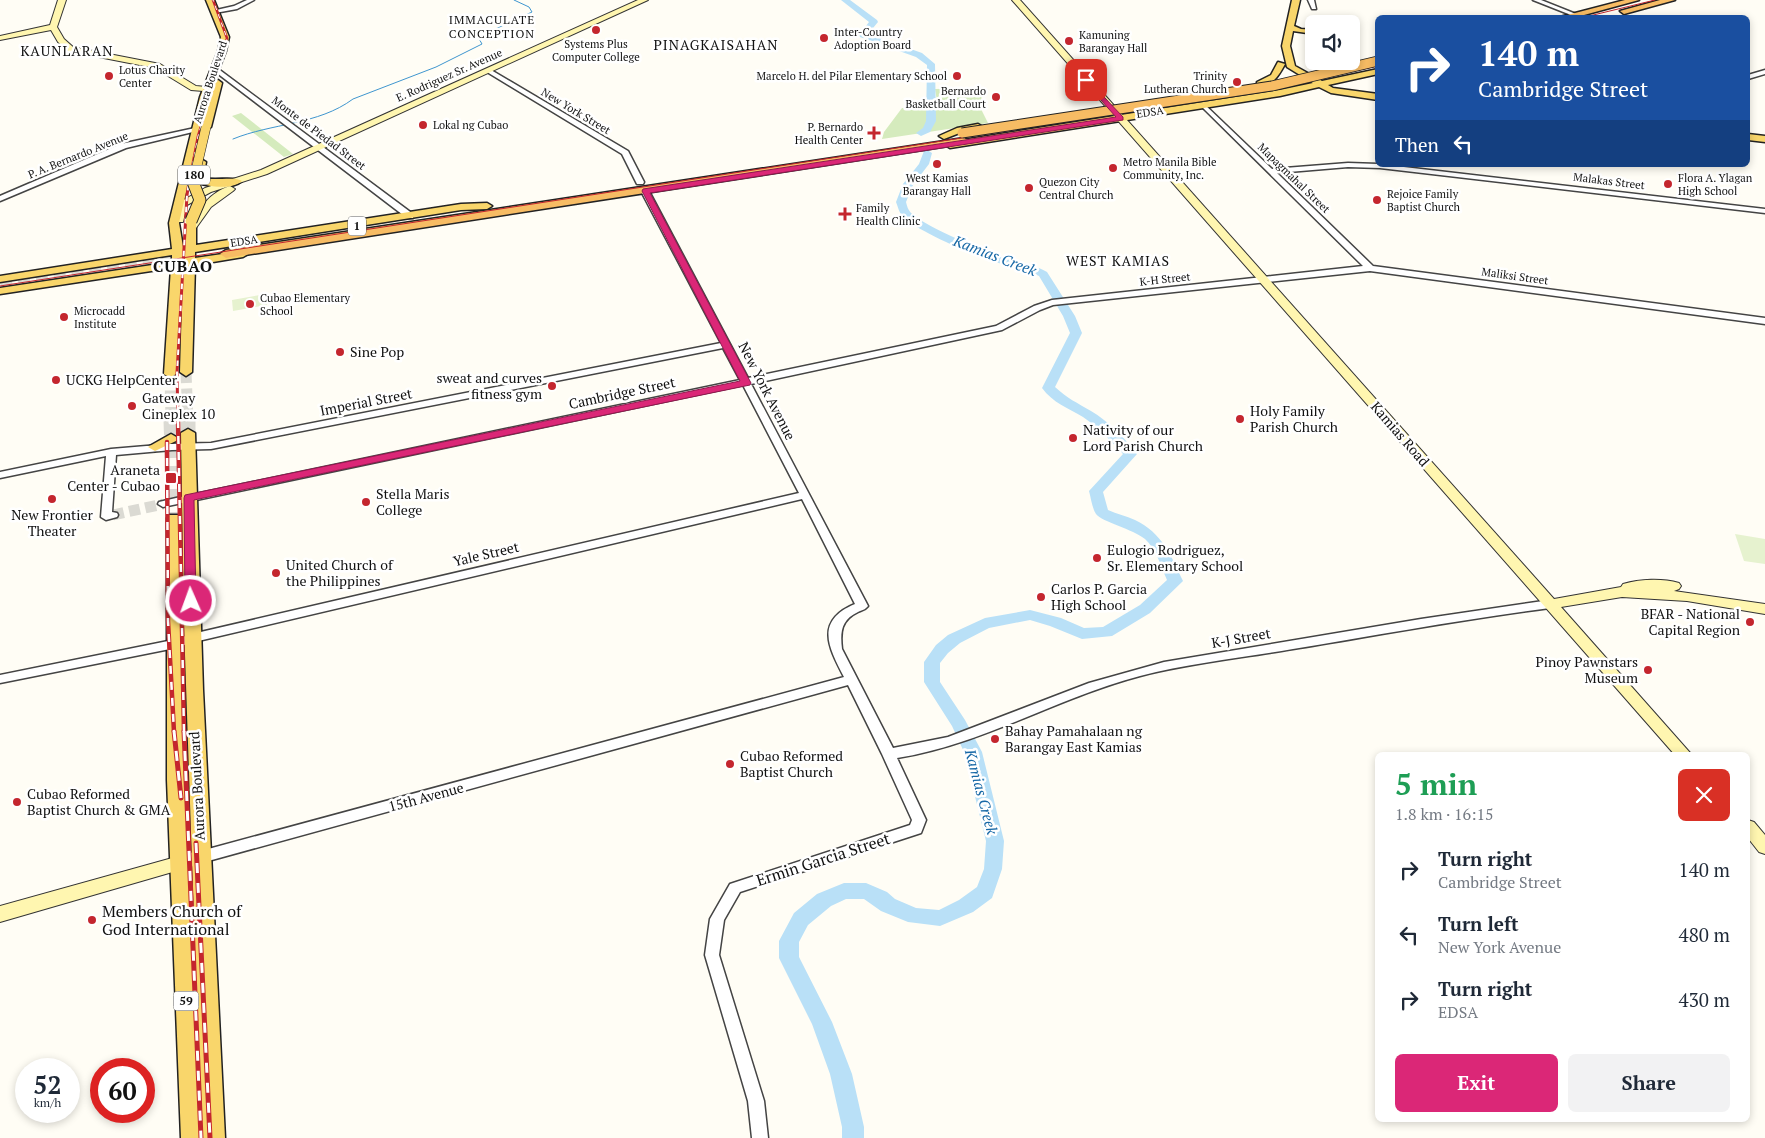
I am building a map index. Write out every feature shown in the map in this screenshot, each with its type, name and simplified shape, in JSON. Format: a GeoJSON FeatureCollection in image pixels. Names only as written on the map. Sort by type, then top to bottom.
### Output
{"type":"FeatureCollection","features":[{"type":"Feature","properties":{"kind":"highway"},"geometry":{"type":"LineString","coordinates":[[1570,15],[1635,0]]}},
{"type":"Feature","properties":{"kind":"highway"},"geometry":{"type":"LineString","coordinates":[[1609,15],[1671,0]]}},
{"type":"Feature","properties":{"kind":"highway","name":"EDSA"},"geometry":{"type":"LineString","coordinates":[[226,250],[487,206],[921,148],[963,137],[1272,86],[1375,60]]}},
{"type":"Feature","properties":{"kind":"highway","name":"EDSA"},"geometry":{"type":"LineString","coordinates":[[226,250],[466,218],[643,186],[944,136],[963,137],[1281,92],[1375,71]]}},
{"type":"Feature","properties":{"kind":"main road"},"geometry":{"type":"LineString","coordinates":[[53,27],[62,0]]}},
{"type":"Feature","properties":{"kind":"main road","name":"Aurora Boulevard"},"geometry":{"type":"LineString","coordinates":[[170,374],[178,264],[176,231],[178,215],[195,130],[218,71],[229,51],[231,36],[210,0]]}},
{"type":"Feature","properties":{"kind":"main road","name":"Aurora Boulevard"},"geometry":{"type":"LineString","coordinates":[[217,0],[218,11]]}},
{"type":"Feature","properties":{"kind":"main road","name":"E. Rodriguez Sr. Avenue"},"geometry":{"type":"LineString","coordinates":[[191,225],[210,201],[264,172],[644,0]]}},
{"type":"Feature","properties":{"kind":"main road","name":"Kamias Road"},"geometry":{"type":"LineString","coordinates":[[1016,0],[1681,752]]}},
{"type":"Feature","properties":{"kind":"main road"},"geometry":{"type":"LineString","coordinates":[[1260,84],[1274,77],[1281,64],[1283,48],[1286,47],[1291,27],[1294,1]]}},
{"type":"Feature","properties":{"kind":"main road"},"geometry":{"type":"LineString","coordinates":[[0,38],[53,27]]}},
{"type":"Feature","properties":{"kind":"main road"},"geometry":{"type":"LineString","coordinates":[[53,27],[61,40],[71,49],[164,68],[189,86],[211,90]]}},
{"type":"Feature","properties":{"kind":"main road"},"geometry":{"type":"LineString","coordinates":[[1291,27],[1305,31]]}},
{"type":"Feature","properties":{"kind":"main road"},"geometry":{"type":"LineString","coordinates":[[1286,47],[1288,48],[1288,63],[1299,77]]}},
{"type":"Feature","properties":{"kind":"main road","name":"EDSA"},"geometry":{"type":"LineString","coordinates":[[1360,63],[1375,60]]}},
{"type":"Feature","properties":{"kind":"main road"},"geometry":{"type":"LineString","coordinates":[[1281,64],[1284,70],[1316,86],[1341,94],[1375,99]]}},
{"type":"Feature","properties":{"kind":"main road"},"geometry":{"type":"LineString","coordinates":[[1292,68],[1309,71],[1324,70]]}},
{"type":"Feature","properties":{"kind":"main road","name":"EDSA"},"geometry":{"type":"LineString","coordinates":[[921,148],[1115,113],[1299,77],[1324,70]]}},
{"type":"Feature","properties":{"kind":"main road"},"geometry":{"type":"LineString","coordinates":[[1358,70],[1366,74]]}},
{"type":"Feature","properties":{"kind":"main road","name":"EDSA"},"geometry":{"type":"LineString","coordinates":[[944,136],[960,130],[1203,105],[1316,86],[1375,71]]}},
{"type":"Feature","properties":{"kind":"main road"},"geometry":{"type":"LineString","coordinates":[[1342,80],[1340,84],[1343,88],[1375,98]]}},
{"type":"Feature","properties":{"kind":"main road","name":"Aurora Boulevard"},"geometry":{"type":"LineString","coordinates":[[186,372],[191,225],[200,198],[193,182],[211,112],[211,90]]}},
{"type":"Feature","properties":{"kind":"main road"},"geometry":{"type":"LineString","coordinates":[[1280,93],[1366,96]]}},
{"type":"Feature","properties":{"kind":"main road"},"geometry":{"type":"LineString","coordinates":[[211,112],[212,119],[197,178],[210,184],[237,181]]}},
{"type":"Feature","properties":{"kind":"main road"},"geometry":{"type":"LineString","coordinates":[[1750,139],[1765,141]]}},
{"type":"Feature","properties":{"kind":"main road","name":"E. Rodriguez Sr. Avenue"},"geometry":{"type":"LineString","coordinates":[[178,215],[183,204],[194,196],[264,172]]}},
{"type":"Feature","properties":{"kind":"main road","name":"EDSA"},"geometry":{"type":"LineString","coordinates":[[0,279],[461,208],[487,206]]}},
{"type":"Feature","properties":{"kind":"main road","name":"EDSA"},"geometry":{"type":"LineString","coordinates":[[0,291],[157,268],[466,218]]}},
{"type":"Feature","properties":{"kind":"main road"},"geometry":{"type":"LineString","coordinates":[[146,257],[162,251],[176,231]]}},
{"type":"Feature","properties":{"kind":"main road"},"geometry":{"type":"LineString","coordinates":[[210,259],[199,259],[196,256],[200,251],[212,246]]}},
{"type":"Feature","properties":{"kind":"main road"},"geometry":{"type":"LineString","coordinates":[[157,268],[168,261],[166,256],[160,255]]}},
{"type":"Feature","properties":{"kind":"main road","name":"Aurora Boulevard"},"geometry":{"type":"LineString","coordinates":[[188,433],[175,445],[175,501],[181,640],[176,780],[192,1138]]}},
{"type":"Feature","properties":{"kind":"main road"},"geometry":{"type":"LineString","coordinates":[[156,447],[175,445]]}},
{"type":"Feature","properties":{"kind":"main road","name":"Aurora Boulevard"},"geometry":{"type":"LineString","coordinates":[[174,518],[181,640],[206,947],[208,1050],[214,1138]]}},
{"type":"Feature","properties":{"kind":"main road"},"geometry":{"type":"LineString","coordinates":[[1622,592],[1626,588],[1635,586],[1660,585],[1694,588],[1765,600]]}},
{"type":"Feature","properties":{"kind":"main road"},"geometry":{"type":"LineString","coordinates":[[1550,604],[1622,592],[1687,596],[1765,609]]}},
{"type":"Feature","properties":{"kind":"main road"},"geometry":{"type":"LineString","coordinates":[[1750,829],[1765,846]]}},
{"type":"Feature","properties":{"kind":"main road","name":"15th Avenue"},"geometry":{"type":"LineString","coordinates":[[0,914],[200,857]]}},
{"type":"Feature","properties":{"kind":"street"},"geometry":{"type":"LineString","coordinates":[[218,11],[235,8],[251,0]]}},
{"type":"Feature","properties":{"kind":"street"},"geometry":{"type":"LineString","coordinates":[[1311,0],[1314,8]]}},
{"type":"Feature","properties":{"kind":"street"},"geometry":{"type":"LineString","coordinates":[[1536,0],[1573,14]]}},
{"type":"Feature","properties":{"kind":"street"},"geometry":{"type":"LineString","coordinates":[[1750,74],[1765,70]]}},
{"type":"Feature","properties":{"kind":"street","name":"Monte de Piedad Street"},"geometry":{"type":"LineString","coordinates":[[218,71],[410,216]]}},
{"type":"Feature","properties":{"kind":"street","name":"New York Street"},"geometry":{"type":"LineString","coordinates":[[489,71],[625,153],[643,186]]}},
{"type":"Feature","properties":{"kind":"street","name":"Mapagmahal Street"},"geometry":{"type":"LineString","coordinates":[[1203,105],[1370,268]]}},
{"type":"Feature","properties":{"kind":"street","name":"P. A. Bernardo Avenue"},"geometry":{"type":"LineString","coordinates":[[0,199],[124,146],[195,130]]}},
{"type":"Feature","properties":{"kind":"street","name":"Malakas Street"},"geometry":{"type":"LineString","coordinates":[[1271,171],[1340,165],[1375,166]]}},
{"type":"Feature","properties":{"kind":"street","name":"Malakas Street"},"geometry":{"type":"LineString","coordinates":[[1389,167],[1765,211]]}},
{"type":"Feature","properties":{"kind":"street","name":"New York Avenue"},"geometry":{"type":"LineString","coordinates":[[643,186],[862,606]]}},
{"type":"Feature","properties":{"kind":"street","name":"Maliksi Street"},"geometry":{"type":"LineString","coordinates":[[1262,279],[1370,268],[1765,322]]}},
{"type":"Feature","properties":{"kind":"street","name":"K-H Street"},"geometry":{"type":"LineString","coordinates":[[1068,301],[1262,279]]}},
{"type":"Feature","properties":{"kind":"street","name":"Cambridge Street"},"geometry":{"type":"LineString","coordinates":[[175,501],[993,330],[1044,305],[1068,301]]}},
{"type":"Feature","properties":{"kind":"street","name":"Imperial Street"},"geometry":{"type":"LineString","coordinates":[[175,445],[211,446],[726,345]]}},
{"type":"Feature","properties":{"kind":"street"},"geometry":{"type":"LineString","coordinates":[[0,475],[156,447]]}},
{"type":"Feature","properties":{"kind":"street"},"geometry":{"type":"LineString","coordinates":[[0,481],[110,455]]}},
{"type":"Feature","properties":{"kind":"street"},"geometry":{"type":"LineString","coordinates":[[110,455],[110,516]]}},
{"type":"Feature","properties":{"kind":"street","name":"Yale Street"},"geometry":{"type":"LineString","coordinates":[[181,640],[805,495]]}},
{"type":"Feature","properties":{"kind":"street","name":"K-J Street"},"geometry":{"type":"LineString","coordinates":[[889,754],[977,733],[1096,686],[1167,666],[1380,629],[1550,604]]}},
{"type":"Feature","properties":{"kind":"street","name":"Ermin Garcia Street"},"geometry":{"type":"LineString","coordinates":[[760,1138],[756,1101],[712,955],[716,919],[735,888],[916,829],[919,820],[918,814],[889,754],[836,649],[834,632],[839,619],[862,606]]}},
{"type":"Feature","properties":{"kind":"street"},"geometry":{"type":"LineString","coordinates":[[0,674],[181,640]]}},
{"type":"Feature","properties":{"kind":"street"},"geometry":{"type":"LineString","coordinates":[[0,679],[181,640]]}},
{"type":"Feature","properties":{"kind":"street","name":"15th Avenue"},"geometry":{"type":"LineString","coordinates":[[200,857],[851,680]]}},
{"type":"Feature","properties":{"kind":"green space"},"geometry":{"type":"Polygon","coordinates":[[[983,88],[980,107],[988,123],[882,139],[884,132],[902,108],[938,107],[935,89],[983,88]]]}},
{"type":"Feature","properties":{"kind":"green space"},"geometry":{"type":"Polygon","coordinates":[[[241,113],[293,154],[284,157],[232,116],[241,113]]]}},
{"type":"Feature","properties":{"kind":"green space"},"geometry":{"type":"Polygon","coordinates":[[[266,294],[267,305],[233,311],[232,300],[266,294]]]}},
{"type":"Feature","properties":{"kind":"green space"},"geometry":{"type":"Polygon","coordinates":[[[1735,534],[1765,539],[1765,564],[1744,561],[1735,534]]]}},
{"type":"Feature","properties":{"kind":"waterway"},"geometry":{"type":"LineString","coordinates":[[233,139],[325,114],[353,99],[436,67],[482,44],[478,37],[532,12],[529,7],[514,0]]}},
{"type":"Feature","properties":{"kind":"waterway","name":"Kamias Creek"},"geometry":{"type":"LineString","coordinates":[[845,0],[874,22],[863,35],[919,55],[931,64],[931,121],[927,130],[921,133]]}},
{"type":"Feature","properties":{"kind":"waterway","name":"Kamias Creek"},"geometry":{"type":"LineString","coordinates":[[853,1138],[853,1127],[841,1074],[822,1022],[789,958],[789,941],[801,919],[824,900],[844,891],[866,891],[880,898],[888,905],[915,916],[940,918],[966,906],[985,892],[993,869],[995,841],[973,752],[959,724],[932,682],[932,662],[942,649],[954,639],[985,623],[1030,615],[1055,622],[1082,634],[1106,632],[1145,609],[1175,581],[1160,547],[1149,535],[1131,524],[1102,512],[1096,491],[1130,454],[1107,429],[1087,414],[1065,403],[1048,388],[1076,333],[1069,316],[1043,274],[1036,270],[1002,261],[970,248],[918,223],[905,213],[901,202],[908,184],[924,164],[927,153]]}},
{"type":"Feature","properties":{"kind":"tunnel"},"geometry":{"type":"LineString","coordinates":[[0,282],[194,252]]}},
{"type":"Feature","properties":{"kind":"tunnel"},"geometry":{"type":"LineString","coordinates":[[186,372],[188,421]]}},
{"type":"Feature","properties":{"kind":"tunnel"},"geometry":{"type":"LineString","coordinates":[[170,374],[171,421]]}},
{"type":"Feature","properties":{"kind":"tunnel"},"geometry":{"type":"LineString","coordinates":[[171,420],[174,518]]}},
{"type":"Feature","properties":{"kind":"tunnel"},"geometry":{"type":"LineString","coordinates":[[188,421],[188,433]]}},
{"type":"Feature","properties":{"kind":"tunnel"},"geometry":{"type":"LineString","coordinates":[[113,515],[163,504]]}},
{"type":"Feature","properties":{"kind":"tram line"},"geometry":{"type":"LineString","coordinates":[[1593,15],[1655,0]]}},
{"type":"Feature","properties":{"kind":"tram line"},"geometry":{"type":"LineString","coordinates":[[0,286],[1260,92],[1375,67]]}},
{"type":"Feature","properties":{"kind":"railway"},"geometry":{"type":"LineString","coordinates":[[189,183],[198,136],[227,38],[213,0]]}},
{"type":"Feature","properties":{"kind":"railway"},"geometry":{"type":"LineString","coordinates":[[178,421],[177,373],[189,182]]}},
{"type":"Feature","properties":{"kind":"railway"},"geometry":{"type":"LineString","coordinates":[[178,420],[184,732]]}},
{"type":"Feature","properties":{"kind":"railway"},"geometry":{"type":"LineString","coordinates":[[167,442],[168,621],[174,732]]}},
{"type":"Feature","properties":{"kind":"railway"},"geometry":{"type":"LineString","coordinates":[[174,731],[181,798]]}},
{"type":"Feature","properties":{"kind":"railway"},"geometry":{"type":"LineString","coordinates":[[184,731],[201,1138]]}},
{"type":"Feature","properties":{"kind":"railway"},"geometry":{"type":"LineString","coordinates":[[196,843],[210,1138]]}},
{"type":"Feature","properties":{"kind":"place","name":"Systems Plus Computer College"},"geometry":{"type":"Point","coordinates":[596,30]}},
{"type":"Feature","properties":{"kind":"place","name":"Inter-Country Adoption Board"},"geometry":{"type":"Point","coordinates":[824,38]}},
{"type":"Feature","properties":{"kind":"place","name":"Kamuning Barangay Hall"},"geometry":{"type":"Point","coordinates":[1069,41]}},
{"type":"Feature","properties":{"kind":"place","name":"Lotus Charity Center"},"geometry":{"type":"Point","coordinates":[109,76]}},
{"type":"Feature","properties":{"kind":"place","name":"Marcelo H. del Pilar Elementary School"},"geometry":{"type":"Point","coordinates":[957,76]}},
{"type":"Feature","properties":{"kind":"place","name":"Trinity Lutheran Church"},"geometry":{"type":"Point","coordinates":[1237,82]}},
{"type":"Feature","properties":{"kind":"place","name":"Bernardo Basketball Court"},"geometry":{"type":"Point","coordinates":[996,97]}},
{"type":"Feature","properties":{"kind":"place","name":"Lokal ng Cubao"},"geometry":{"type":"Point","coordinates":[423,125]}},
{"type":"Feature","properties":{"kind":"place","name":"P. Bernardo Health Center"},"geometry":{"type":"Point","coordinates":[874,133]}},
{"type":"Feature","properties":{"kind":"place","name":"West Kamias Barangay Hall"},"geometry":{"type":"Point","coordinates":[937,164]}},
{"type":"Feature","properties":{"kind":"place","name":"Metro Manila Bible Community, Inc."},"geometry":{"type":"Point","coordinates":[1113,168]}},
{"type":"Feature","properties":{"kind":"place","name":"Flora A. Ylagan High School"},"geometry":{"type":"Point","coordinates":[1668,184]}},
{"type":"Feature","properties":{"kind":"place","name":"Quezon City Central Church"},"geometry":{"type":"Point","coordinates":[1029,188]}},
{"type":"Feature","properties":{"kind":"place","name":"Rejoice Family Baptist Church"},"geometry":{"type":"Point","coordinates":[1377,200]}},
{"type":"Feature","properties":{"kind":"place","name":"Family Health Clinic"},"geometry":{"type":"Point","coordinates":[845,214]}},
{"type":"Feature","properties":{"kind":"place","name":"Cubao Elementary School"},"geometry":{"type":"Point","coordinates":[250,304]}},
{"type":"Feature","properties":{"kind":"place","name":"Microcadd Institute"},"geometry":{"type":"Point","coordinates":[64,317]}},
{"type":"Feature","properties":{"kind":"place","name":"Sine Pop"},"geometry":{"type":"Point","coordinates":[340,352]}},
{"type":"Feature","properties":{"kind":"place","name":"UCKG HelpCenter"},"geometry":{"type":"Point","coordinates":[56,380]}},
{"type":"Feature","properties":{"kind":"place","name":"sweat and curves fitness gym"},"geometry":{"type":"Point","coordinates":[552,386]}},
{"type":"Feature","properties":{"kind":"place","name":"Gateway Cineplex 10"},"geometry":{"type":"Point","coordinates":[132,406]}},
{"type":"Feature","properties":{"kind":"place","name":"Holy Family Parish Church"},"geometry":{"type":"Point","coordinates":[1240,419]}},
{"type":"Feature","properties":{"kind":"place","name":"Nativity of our Lord Parish Church"},"geometry":{"type":"Point","coordinates":[1073,438]}},
{"type":"Feature","properties":{"kind":"place","name":"Araneta Center - Cubao"},"geometry":{"type":"Point","coordinates":[171,478]}},
{"type":"Feature","properties":{"kind":"place","name":"New Frontier Theater"},"geometry":{"type":"Point","coordinates":[52,499]}},
{"type":"Feature","properties":{"kind":"place","name":"Stella Maris College"},"geometry":{"type":"Point","coordinates":[366,502]}},
{"type":"Feature","properties":{"kind":"place","name":"Eulogio Rodriguez, Sr. Elementary School"},"geometry":{"type":"Point","coordinates":[1097,558]}},
{"type":"Feature","properties":{"kind":"place","name":"United Church of the Philippines"},"geometry":{"type":"Point","coordinates":[276,573]}},
{"type":"Feature","properties":{"kind":"place","name":"Carlos P. Garcia High School"},"geometry":{"type":"Point","coordinates":[1041,597]}},
{"type":"Feature","properties":{"kind":"place","name":"BFAR - National Capital Region"},"geometry":{"type":"Point","coordinates":[1750,622]}},
{"type":"Feature","properties":{"kind":"place","name":"Pinoy Pawnstars Museum"},"geometry":{"type":"Point","coordinates":[1648,670]}},
{"type":"Feature","properties":{"kind":"place","name":"Bahay Pamahalaan ng Barangay East Kamias"},"geometry":{"type":"Point","coordinates":[995,739]}},
{"type":"Feature","properties":{"kind":"place","name":"Cubao Reformed Baptist Church"},"geometry":{"type":"Point","coordinates":[730,764]}},
{"type":"Feature","properties":{"kind":"place","name":"Cubao Reformed Baptist Church & GMA"},"geometry":{"type":"Point","coordinates":[17,802]}},
{"type":"Feature","properties":{"kind":"place","name":"Members Church of God International"},"geometry":{"type":"Point","coordinates":[92,920]}},
{"type":"Feature","properties":{"kind":"district","name":"IMMACULATE CONCEPTION"},"geometry":{"type":"Point","coordinates":[492,27]}},
{"type":"Feature","properties":{"kind":"district","name":"PINAGKAISAHAN"},"geometry":{"type":"Point","coordinates":[716,45]}},
{"type":"Feature","properties":{"kind":"district","name":"KAUNLARAN"},"geometry":{"type":"Point","coordinates":[67,51]}},
{"type":"Feature","properties":{"kind":"district","name":"WEST KAMIAS"},"geometry":{"type":"Point","coordinates":[1118,261]}},
{"type":"Feature","properties":{"kind":"district","name":"CUBAO"},"geometry":{"type":"Point","coordinates":[183,266]}},
{"type":"Feature","properties":{"kind":"route"},"geometry":{"type":"LineString","coordinates":[[191,601],[189,498],[746,383],[645,191],[1120,118],[1086,80]]}}]}
